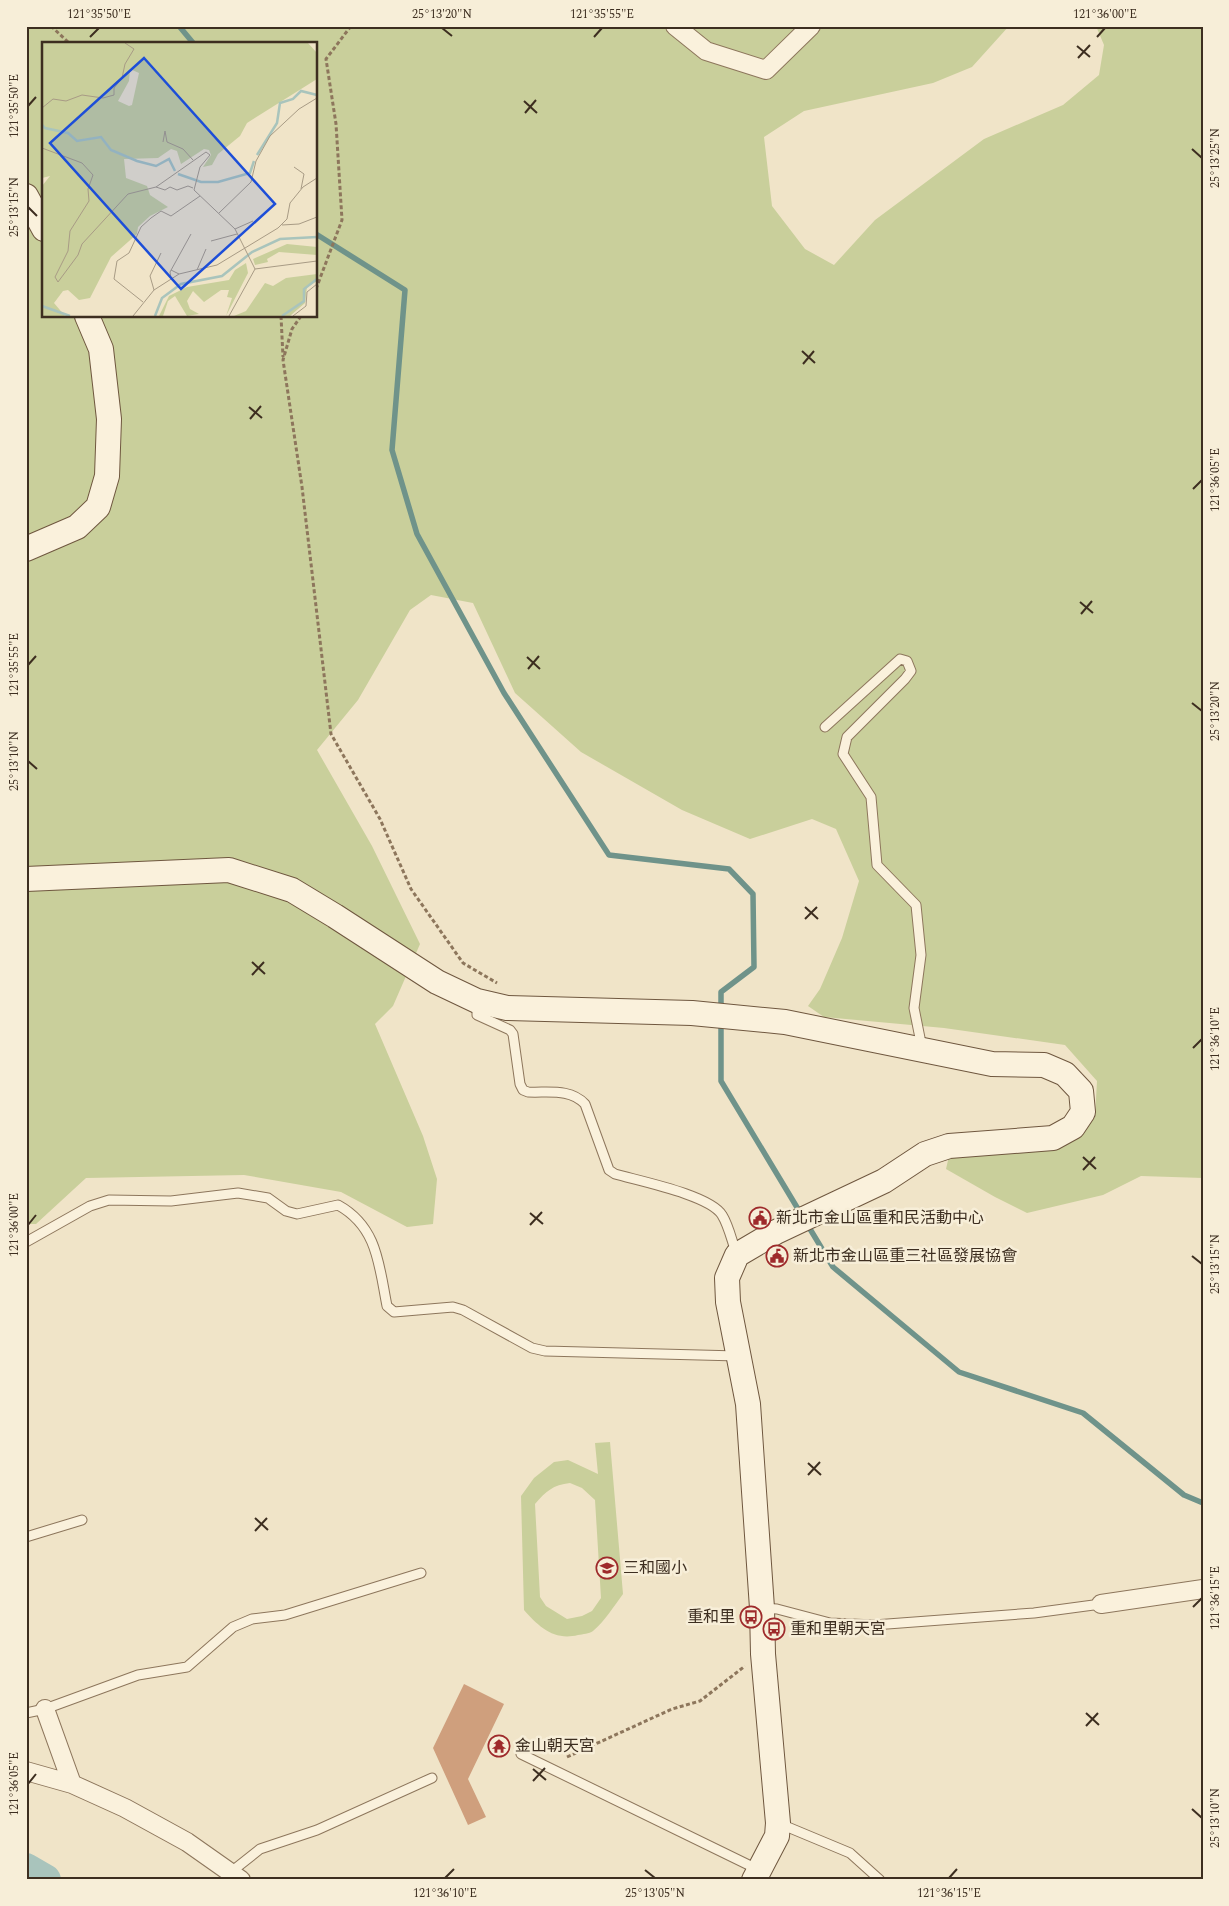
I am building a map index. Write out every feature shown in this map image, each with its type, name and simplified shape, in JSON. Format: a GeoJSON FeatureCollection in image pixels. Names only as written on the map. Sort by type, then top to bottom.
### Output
{"type":"FeatureCollection","features":[{"type":"Feature","properties":{"kind":"street"},"geometry":{"type":"LineString","coordinates":[[675,26],[706,51],[766,70],[811,26]]}},
{"type":"Feature","properties":{"kind":"street"},"geometry":{"type":"LineString","coordinates":[[26,196],[42,225]]}},
{"type":"Feature","properties":{"kind":"street"},"geometry":{"type":"LineString","coordinates":[[26,549],[77,527],[98,507],[107,476],[109,419],[103,366],[101,349],[89,318]]}},
{"type":"Feature","properties":{"kind":"street"},"geometry":{"type":"LineString","coordinates":[[26,879],[229,870],[292,890],[436,982],[477,1001],[507,1008],[692,1013],[785,1022],[992,1064],[1044,1066],[1065,1074],[1081,1091],[1083,1112],[1073,1127],[1052,1138],[949,1146],[926,1154],[884,1180],[793,1224],[737,1255],[727,1278],[728,1302],[748,1404],[764,1654],[778,1823],[776,1836],[757,1875]]}},
{"type":"Feature","properties":{"kind":"street"},"geometry":{"type":"LineString","coordinates":[[1101,1604],[1203,1589]]}},
{"type":"Feature","properties":{"kind":"street"},"geometry":{"type":"LineString","coordinates":[[44,1709],[72,1784]]}},
{"type":"Feature","properties":{"kind":"street"},"geometry":{"type":"LineString","coordinates":[[26,1771],[72,1784],[125,1808],[187,1842],[236,1876]]}},
{"type":"Feature","properties":{"kind":"lane"},"geometry":{"type":"LineString","coordinates":[[825,727],[900,659],[907,662],[912,671],[847,737],[843,754],[872,797],[877,865],[916,905],[922,955],[914,1008],[923,1051]]}},
{"type":"Feature","properties":{"kind":"lane"},"geometry":{"type":"LineString","coordinates":[[477,1001],[477,1015],[510,1030],[513,1034],[520,1084],[523,1090],[528,1092],[570,1093],[580,1098],[585,1104],[609,1170],[615,1174],[698,1198],[713,1205],[722,1215],[737,1255]]}},
{"type":"Feature","properties":{"kind":"lane"},"geometry":{"type":"LineString","coordinates":[[26,1242],[90,1206],[109,1200],[171,1201],[238,1193],[268,1198],[286,1211],[297,1214],[338,1206],[351,1213],[372,1240],[377,1251],[387,1306],[394,1312],[452,1307],[463,1310],[532,1348],[545,1351],[738,1356]]}},
{"type":"Feature","properties":{"kind":"lane"},"geometry":{"type":"LineString","coordinates":[[26,1537],[82,1520]]}},
{"type":"Feature","properties":{"kind":"lane"},"geometry":{"type":"LineString","coordinates":[[26,1713],[44,1709],[138,1674],[187,1666],[233,1627],[252,1619],[285,1615],[421,1573]]}},
{"type":"Feature","properties":{"kind":"lane"},"geometry":{"type":"LineString","coordinates":[[762,1608],[777,1609],[830,1623],[874,1625],[1034,1613],[1101,1604]]}},
{"type":"Feature","properties":{"kind":"lane"},"geometry":{"type":"LineString","coordinates":[[521,1754],[757,1875]]}},
{"type":"Feature","properties":{"kind":"lane"},"geometry":{"type":"LineString","coordinates":[[236,1876],[260,1849],[317,1830],[432,1778]]}},
{"type":"Feature","properties":{"kind":"lane"},"geometry":{"type":"LineString","coordinates":[[778,1823],[850,1854],[880,1880]]}},
{"type":"Feature","properties":{"kind":"path"},"geometry":{"type":"LineString","coordinates":[[51,26],[68,42]]}},
{"type":"Feature","properties":{"kind":"path"},"geometry":{"type":"LineString","coordinates":[[318,284],[342,220],[336,124],[326,59],[351,26]]}},
{"type":"Feature","properties":{"kind":"path"},"geometry":{"type":"LineString","coordinates":[[281,318],[283,360],[302,488],[331,734],[380,819],[411,889],[463,963],[501,986]]}},
{"type":"Feature","properties":{"kind":"path"},"geometry":{"type":"LineString","coordinates":[[283,360],[292,329],[300,318]]}},
{"type":"Feature","properties":{"kind":"path"},"geometry":{"type":"LineString","coordinates":[[567,1757],[672,1709],[700,1701],[734,1673],[764,1654]]}},
{"type":"Feature","properties":{"kind":"green space"},"geometry":{"type":"Polygon","coordinates":[[[26,26],[1009,26],[972,67],[933,83],[804,111],[764,137],[772,206],[805,249],[834,265],[875,220],[984,139],[1063,105],[1099,75],[1104,45],[1096,26],[1203,26],[1203,1178],[1141,1176],[1103,1195],[1027,1213],[946,1169],[949,1156],[1079,1137],[1095,1117],[1097,1081],[1065,1045],[944,1028],[824,1017],[808,1006],[820,989],[842,938],[859,881],[836,829],[812,819],[750,839],[682,810],[581,752],[515,693],[473,603],[431,595],[410,610],[358,700],[317,750],[372,846],[420,944],[393,1006],[375,1024],[423,1136],[437,1179],[433,1224],[407,1227],[341,1192],[244,1175],[86,1178],[36,1224],[26,1224],[26,26]]]}},
{"type":"Feature","properties":{"kind":"green space"},"geometry":{"type":"Polygon","coordinates":[[[610,1442],[623,1594],[593,1631],[584,1634],[562,1636],[541,1627],[524,1610],[521,1496],[534,1478],[554,1462],[568,1460],[598,1474],[595,1443],[610,1442]],[[570,1483],[559,1485],[546,1492],[535,1504],[540,1597],[546,1606],[567,1619],[582,1616],[592,1611],[601,1598],[595,1500],[582,1488],[570,1483]]]}},
{"type":"Feature","properties":{"kind":"building"},"geometry":{"type":"Polygon","coordinates":[[[464,1684],[504,1704],[468,1779],[486,1817],[468,1825],[433,1748],[464,1684]]]}},
{"type":"Feature","properties":{"kind":"waterway"},"geometry":{"type":"LineString","coordinates":[[179,26],[192,42]]}},
{"type":"Feature","properties":{"kind":"waterway"},"geometry":{"type":"LineString","coordinates":[[318,235],[405,290],[392,450],[417,534],[504,693],[609,855],[729,869],[753,894],[754,967],[721,992],[721,1011]]}},
{"type":"Feature","properties":{"kind":"waterway"},"geometry":{"type":"LineString","coordinates":[[721,1020],[721,1081],[801,1214]]}},
{"type":"Feature","properties":{"kind":"waterway"},"geometry":{"type":"LineString","coordinates":[[807,1224],[833,1267],[959,1372],[1083,1413],[1184,1495],[1203,1503]]}},
{"type":"Feature","properties":{"kind":"waterway"},"geometry":{"type":"LineString","coordinates":[[26,1869],[45,1880]]}},
{"type":"Feature","properties":{"kind":"place","name":"新北市金山區重和民活動中心"},"geometry":{"type":"Point","coordinates":[760,1218]}},
{"type":"Feature","properties":{"kind":"place","name":"新北市金山區重三社區發展協會"},"geometry":{"type":"Point","coordinates":[777,1256]}},
{"type":"Feature","properties":{"kind":"place","name":"三和國小"},"geometry":{"type":"Point","coordinates":[607,1568]}},
{"type":"Feature","properties":{"kind":"place","name":"重和里"},"geometry":{"type":"Point","coordinates":[751,1617]}},
{"type":"Feature","properties":{"kind":"place","name":"重和里朝天宮"},"geometry":{"type":"Point","coordinates":[774,1629]}},
{"type":"Feature","properties":{"kind":"place","name":"金山朝天宮"},"geometry":{"type":"Point","coordinates":[499,1746]}}]}
